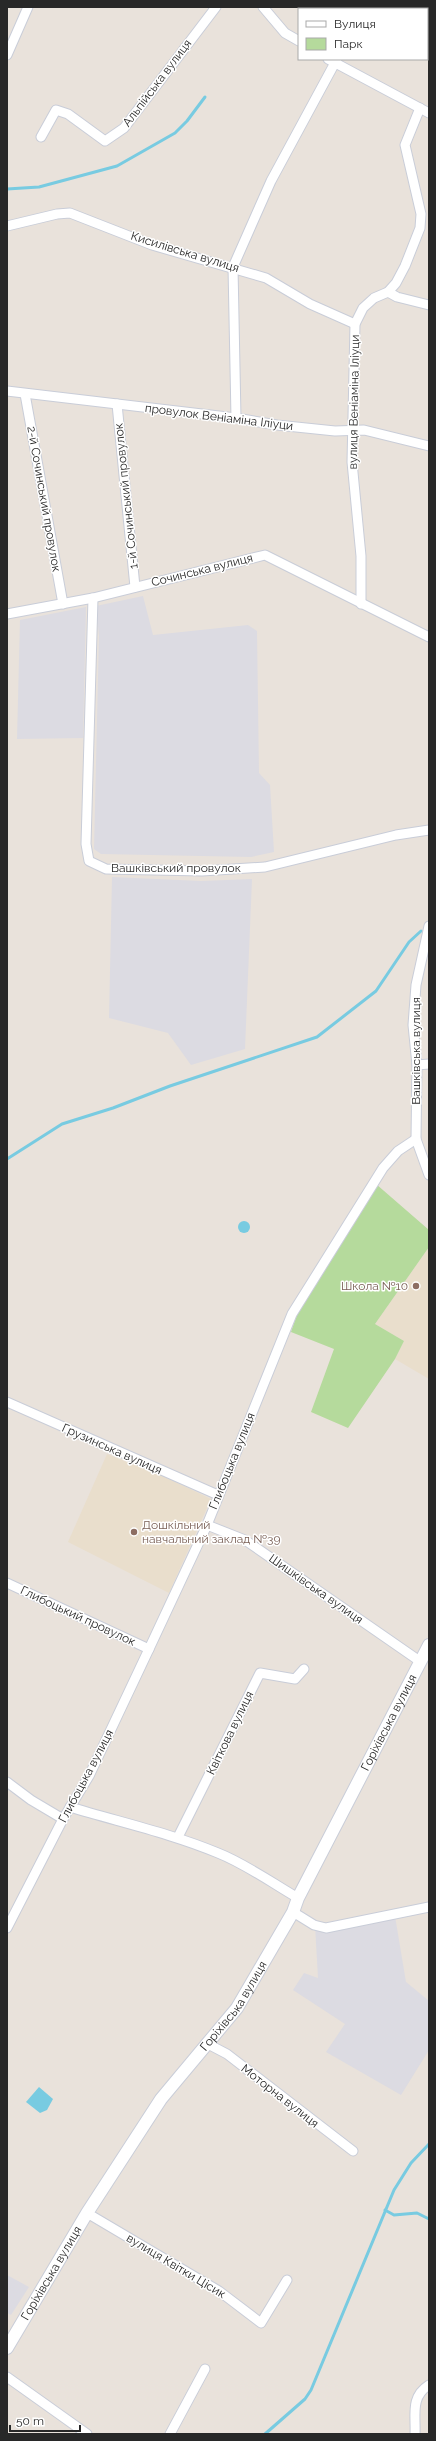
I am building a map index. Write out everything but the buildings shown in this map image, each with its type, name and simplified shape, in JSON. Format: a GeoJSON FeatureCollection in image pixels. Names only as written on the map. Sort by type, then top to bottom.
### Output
{"type":"FeatureCollection","features":[{"type":"Feature","properties":{"kind":"street"},"geometry":{"type":"LineString","coordinates":[[7,55],[28,7]]}},
{"type":"Feature","properties":{"kind":"street","name":"Альпійська вулиця"},"geometry":{"type":"LineString","coordinates":[[41,137],[56,110],[68,114],[105,141],[124,128],[216,7]]}},
{"type":"Feature","properties":{"kind":"street"},"geometry":{"type":"LineString","coordinates":[[263,7],[285,33],[298,40]]}},
{"type":"Feature","properties":{"kind":"street"},"geometry":{"type":"LineString","coordinates":[[236,418],[233,267],[271,181],[333,60],[429,113]]}},
{"type":"Feature","properties":{"kind":"street","name":"вулиця Веніаміна Іліуци"},"geometry":{"type":"LineString","coordinates":[[361,604],[362,556],[352,462],[355,324],[364,308],[374,298],[388,292],[405,266],[420,228],[421,214],[405,145],[420,108]]}},
{"type":"Feature","properties":{"kind":"street","name":"Кисилівська вулиця"},"geometry":{"type":"LineString","coordinates":[[7,226],[57,214],[70,213],[152,245],[233,267],[266,278],[310,304],[355,324]]}},
{"type":"Feature","properties":{"kind":"street"},"geometry":{"type":"LineString","coordinates":[[388,292],[429,305]]}},
{"type":"Feature","properties":{"kind":"street","name":"провулок Веніаміна Іліуци"},"geometry":{"type":"LineString","coordinates":[[7,391],[236,418],[277,425],[353,431],[364,430],[429,446]]}},
{"type":"Feature","properties":{"kind":"street","name":"2-й Сочинський провулок"},"geometry":{"type":"LineString","coordinates":[[25,394],[63,604]]}},
{"type":"Feature","properties":{"kind":"street","name":"1-й Сочинський провулок"},"geometry":{"type":"LineString","coordinates":[[117,404],[135,587]]}},
{"type":"Feature","properties":{"kind":"street","name":"Сочинська вулиця"},"geometry":{"type":"LineString","coordinates":[[7,614],[93,598],[265,555],[429,637]]}},
{"type":"Feature","properties":{"kind":"street","name":"Вашківський провулок"},"geometry":{"type":"LineString","coordinates":[[93,598],[86,844],[89,861],[106,869],[202,871],[265,867],[396,835],[429,830]]}},
{"type":"Feature","properties":{"kind":"street","name":"Вашківська вулиця"},"geometry":{"type":"LineString","coordinates":[[429,926],[416,985],[414,1025],[417,1065],[416,1139],[429,1175]]}},
{"type":"Feature","properties":{"kind":"street"},"geometry":{"type":"LineString","coordinates":[[417,1065],[429,1064]]}},
{"type":"Feature","properties":{"kind":"street","name":"Глибоцька вулиця"},"geometry":{"type":"LineString","coordinates":[[7,1928],[63,1819],[89,1776],[150,1649],[207,1525],[292,1314],[383,1168],[398,1151],[416,1139]]}},
{"type":"Feature","properties":{"kind":"street","name":"Грузинська вулиця"},"geometry":{"type":"LineString","coordinates":[[7,1402],[218,1495]]}},
{"type":"Feature","properties":{"kind":"street","name":"Шишківська вулиця"},"geometry":{"type":"LineString","coordinates":[[207,1525],[245,1540],[421,1662]]}},
{"type":"Feature","properties":{"kind":"street","name":"Глибоцький провулок"},"geometry":{"type":"LineString","coordinates":[[7,1583],[150,1649]]}},
{"type":"Feature","properties":{"kind":"street","name":"Горіхівська вулиця"},"geometry":{"type":"LineString","coordinates":[[7,2348],[87,2213],[161,2099],[206,2043],[237,2008],[293,1912],[298,1898],[429,1645]]}},
{"type":"Feature","properties":{"kind":"street","name":"Квіткова вулиця"},"geometry":{"type":"LineString","coordinates":[[178,1837],[260,1673],[295,1679],[304,1669]]}},
{"type":"Feature","properties":{"kind":"street"},"geometry":{"type":"LineString","coordinates":[[7,1782],[31,1800],[63,1819]]}},
{"type":"Feature","properties":{"kind":"street"},"geometry":{"type":"LineString","coordinates":[[70,1807],[125,1824],[178,1837],[220,1853],[298,1898]]}},
{"type":"Feature","properties":{"kind":"street"},"geometry":{"type":"LineString","coordinates":[[293,1912],[314,1925],[326,1928],[429,1907]]}},
{"type":"Feature","properties":{"kind":"street","name":"Моторна вулиця"},"geometry":{"type":"LineString","coordinates":[[206,2043],[227,2054],[353,2151]]}},
{"type":"Feature","properties":{"kind":"street","name":"вулиця Квітки Цісик"},"geometry":{"type":"LineString","coordinates":[[87,2213],[219,2291],[261,2323],[287,2280]]}},
{"type":"Feature","properties":{"kind":"street"},"geometry":{"type":"LineString","coordinates":[[170,2434],[205,2369]]}},
{"type":"Feature","properties":{"kind":"street"},"geometry":{"type":"LineString","coordinates":[[7,2377],[87,2434]]}},
{"type":"Feature","properties":{"kind":"street"},"geometry":{"type":"LineString","coordinates":[[415,2434],[414,2404],[420,2394],[429,2385]]}},
{"type":"Feature","properties":{"kind":"shaded area"},"geometry":{"type":"Polygon","coordinates":[[[143,596],[153,635],[248,625],[257,631],[259,773],[270,785],[274,852],[251,857],[101,854],[94,849],[99,636],[96,606],[143,596]]]}},
{"type":"Feature","properties":{"kind":"shaded area"},"geometry":{"type":"Polygon","coordinates":[[[86,607],[83,738],[17,739],[20,620],[86,607]]]}},
{"type":"Feature","properties":{"kind":"shaded area"},"geometry":{"type":"Polygon","coordinates":[[[112,877],[201,881],[252,879],[245,1049],[191,1065],[168,1033],[109,1018],[112,877]]]}},
{"type":"Feature","properties":{"kind":"shaded area","name":"Школа №10"},"geometry":{"type":"Polygon","coordinates":[[[429,1247],[429,1379],[395,1359],[404,1341],[375,1324],[429,1247]]]}},
{"type":"Feature","properties":{"kind":"shaded area","name":"Дошкільний навчальний заклад №39"},"geometry":{"type":"Polygon","coordinates":[[[107,1454],[163,1476],[211,1499],[169,1593],[68,1542],[107,1454]]]}},
{"type":"Feature","properties":{"kind":"shaded area"},"geometry":{"type":"Polygon","coordinates":[[[395,1916],[406,1982],[429,2001],[429,2050],[401,2095],[326,2052],[345,2024],[293,1990],[304,1973],[318,1978],[315,1925],[395,1916]]]}},
{"type":"Feature","properties":{"kind":"shaded area"},"geometry":{"type":"Polygon","coordinates":[[[7,2275],[29,2287],[11,2315],[7,2313],[7,2275]]]}},
{"type":"Feature","properties":{"kind":"green space"},"geometry":{"type":"Polygon","coordinates":[[[376,1184],[429,1230],[429,1247],[375,1324],[404,1341],[395,1359],[348,1428],[311,1412],[334,1349],[291,1332],[298,1312],[317,1274],[376,1184]]]}},
{"type":"Feature","properties":{"kind":"water"},"geometry":{"type":"Polygon","coordinates":[[[242,1221],[246,1221],[250,1227],[246,1233],[242,1233],[238,1229],[238,1225],[242,1221]]]}},
{"type":"Feature","properties":{"kind":"water"},"geometry":{"type":"Polygon","coordinates":[[[39,2087],[53,2099],[47,2110],[40,2113],[26,2102],[39,2087]]]}},
{"type":"Feature","properties":{"kind":"waterway"},"geometry":{"type":"LineString","coordinates":[[7,189],[39,187],[117,166],[175,133],[187,121],[205,97]]}},
{"type":"Feature","properties":{"kind":"waterway"},"geometry":{"type":"LineString","coordinates":[[7,1159],[62,1124],[113,1108],[170,1086],[317,1037],[376,991],[409,942],[421,931]]}},
{"type":"Feature","properties":{"kind":"waterway"},"geometry":{"type":"LineString","coordinates":[[265,2434],[305,2399],[311,2390],[394,2190],[411,2163],[429,2144]]}},
{"type":"Feature","properties":{"kind":"waterway"},"geometry":{"type":"LineString","coordinates":[[385,2210],[394,2215],[417,2213],[429,2219]]}},
{"type":"Feature","properties":{"kind":"place","name":"Школа №10"},"geometry":{"type":"Point","coordinates":[416,1286]}},
{"type":"Feature","properties":{"kind":"place","name":"Дошкільний навчальний заклад №39"},"geometry":{"type":"Point","coordinates":[134,1532]}}]}
